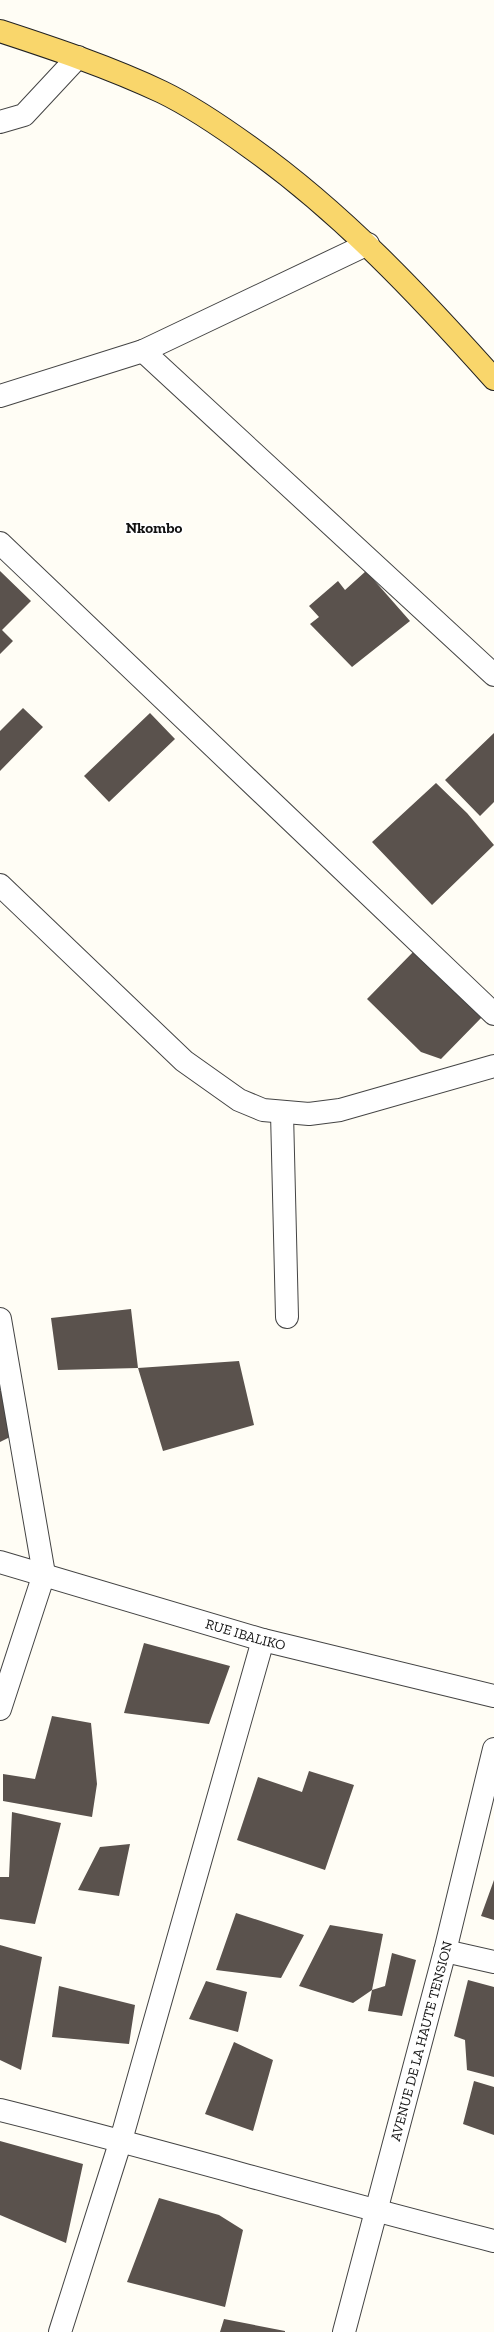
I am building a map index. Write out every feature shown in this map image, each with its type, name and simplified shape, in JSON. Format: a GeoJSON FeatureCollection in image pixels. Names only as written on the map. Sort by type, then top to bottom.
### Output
{"type":"FeatureCollection","features":[{"type":"Feature","properties":{"kind":"main road"},"geometry":{"type":"LineString","coordinates":[[0,31],[78,57],[162,92],[220,126],[290,176],[368,244],[494,379]]}},
{"type":"Feature","properties":{"kind":"street"},"geometry":{"type":"LineString","coordinates":[[0,122],[24,115],[36,105],[78,57]]}},
{"type":"Feature","properties":{"kind":"street"},"geometry":{"type":"LineString","coordinates":[[0,396],[143,351],[368,244]]}},
{"type":"Feature","properties":{"kind":"street"},"geometry":{"type":"LineString","coordinates":[[143,351],[494,675]]}},
{"type":"Feature","properties":{"kind":"street"},"geometry":{"type":"LineString","coordinates":[[0,543],[494,1014]]}},
{"type":"Feature","properties":{"kind":"street"},"geometry":{"type":"LineString","coordinates":[[0,885],[184,1061],[239,1100],[263,1110],[282,1113],[309,1114],[340,1110],[494,1066]]}},
{"type":"Feature","properties":{"kind":"street"},"geometry":{"type":"LineString","coordinates":[[282,1113],[287,1316]]}},
{"type":"Feature","properties":{"kind":"street"},"geometry":{"type":"LineString","coordinates":[[0,1319],[44,1574],[0,1709]]}},
{"type":"Feature","properties":{"kind":"street","name":"RUE IBALIKO"},"geometry":{"type":"LineString","coordinates":[[0,1562],[263,1640],[494,1696]]}},
{"type":"Feature","properties":{"kind":"street"},"geometry":{"type":"LineString","coordinates":[[60,2332],[121,2140],[263,1640]]}},
{"type":"Feature","properties":{"kind":"street","name":"AVENUE DE LA HAUTE TENSION"},"geometry":{"type":"LineString","coordinates":[[344,2332],[445,1951],[494,1748]]}},
{"type":"Feature","properties":{"kind":"street"},"geometry":{"type":"LineString","coordinates":[[445,1951],[494,1962]]}},
{"type":"Feature","properties":{"kind":"street"},"geometry":{"type":"LineString","coordinates":[[0,2110],[121,2140],[377,2212],[494,2240]]}},
{"type":"Feature","properties":{"kind":"building"},"geometry":{"type":"Polygon","coordinates":[[[0,571],[31,601],[2,630],[13,641],[0,654],[0,571]]]}},
{"type":"Feature","properties":{"kind":"building"},"geometry":{"type":"Polygon","coordinates":[[[366,571],[410,621],[352,667],[310,624],[319,617],[309,606],[338,581],[345,590],[366,571]]]}},
{"type":"Feature","properties":{"kind":"building"},"geometry":{"type":"Polygon","coordinates":[[[23,708],[43,727],[0,771],[0,731],[23,708]]]}},
{"type":"Feature","properties":{"kind":"building"},"geometry":{"type":"Polygon","coordinates":[[[150,713],[175,739],[109,802],[84,776],[150,713]]]}},
{"type":"Feature","properties":{"kind":"building"},"geometry":{"type":"Polygon","coordinates":[[[494,733],[494,802],[480,816],[445,780],[494,733]]]}},
{"type":"Feature","properties":{"kind":"building"},"geometry":{"type":"Polygon","coordinates":[[[436,783],[467,813],[494,845],[432,905],[372,842],[436,783]]]}},
{"type":"Feature","properties":{"kind":"building"},"geometry":{"type":"Polygon","coordinates":[[[415,950],[483,1016],[441,1059],[421,1052],[367,999],[415,950]]]}},
{"type":"Feature","properties":{"kind":"building"},"geometry":{"type":"Polygon","coordinates":[[[131,1309],[138,1368],[58,1370],[51,1318],[131,1309]]]}},
{"type":"Feature","properties":{"kind":"building"},"geometry":{"type":"Polygon","coordinates":[[[239,1361],[254,1425],[163,1451],[138,1368],[239,1361]]]}},
{"type":"Feature","properties":{"kind":"building"},"geometry":{"type":"Polygon","coordinates":[[[7,1389],[18,1433],[0,1442],[0,1391],[7,1389]]]}},
{"type":"Feature","properties":{"kind":"building"},"geometry":{"type":"Polygon","coordinates":[[[144,1643],[230,1666],[209,1724],[124,1713],[144,1643]]]}},
{"type":"Feature","properties":{"kind":"building"},"geometry":{"type":"Polygon","coordinates":[[[52,1716],[91,1723],[97,1784],[92,1817],[3,1801],[3,1774],[35,1779],[52,1716]]]}},
{"type":"Feature","properties":{"kind":"building"},"geometry":{"type":"Polygon","coordinates":[[[309,1771],[354,1785],[325,1870],[237,1840],[258,1777],[302,1792],[309,1771]]]}},
{"type":"Feature","properties":{"kind":"building"},"geometry":{"type":"Polygon","coordinates":[[[12,1812],[61,1823],[35,1924],[0,1919],[0,1877],[9,1877],[12,1812]]]}},
{"type":"Feature","properties":{"kind":"building"},"geometry":{"type":"Polygon","coordinates":[[[130,1844],[119,1896],[78,1890],[100,1847],[130,1844]]]}},
{"type":"Feature","properties":{"kind":"building"},"geometry":{"type":"Polygon","coordinates":[[[494,1880],[494,1920],[481,1916],[494,1880]]]}},
{"type":"Feature","properties":{"kind":"building"},"geometry":{"type":"Polygon","coordinates":[[[236,1913],[304,1935],[281,1978],[216,1970],[236,1913]]]}},
{"type":"Feature","properties":{"kind":"building"},"geometry":{"type":"Polygon","coordinates":[[[330,1925],[383,1934],[372,1990],[353,2003],[299,1986],[330,1925]]]}},
{"type":"Feature","properties":{"kind":"building"},"geometry":{"type":"Polygon","coordinates":[[[0,1945],[42,1957],[21,2070],[0,2060],[0,1945]]]}},
{"type":"Feature","properties":{"kind":"building"},"geometry":{"type":"Polygon","coordinates":[[[392,1953],[416,1960],[402,2016],[368,2011],[372,1990],[385,1986],[392,1953]]]}},
{"type":"Feature","properties":{"kind":"building"},"geometry":{"type":"Polygon","coordinates":[[[468,1980],[494,1987],[494,2077],[467,2070],[465,2040],[454,2036],[468,1980]]]}},
{"type":"Feature","properties":{"kind":"building"},"geometry":{"type":"Polygon","coordinates":[[[206,1981],[247,1992],[238,2032],[189,2019],[206,1981]]]}},
{"type":"Feature","properties":{"kind":"building"},"geometry":{"type":"Polygon","coordinates":[[[59,1986],[135,2005],[129,2044],[52,2037],[59,1986]]]}},
{"type":"Feature","properties":{"kind":"building"},"geometry":{"type":"Polygon","coordinates":[[[234,2042],[273,2060],[253,2131],[205,2114],[234,2042]]]}},
{"type":"Feature","properties":{"kind":"building"},"geometry":{"type":"Polygon","coordinates":[[[474,2081],[494,2087],[494,2135],[463,2124],[474,2081]]]}},
{"type":"Feature","properties":{"kind":"building"},"geometry":{"type":"Polygon","coordinates":[[[0,2141],[83,2164],[66,2243],[0,2215],[0,2141]]]}},
{"type":"Feature","properties":{"kind":"building"},"geometry":{"type":"Polygon","coordinates":[[[159,2198],[219,2215],[243,2230],[225,2307],[127,2282],[159,2198]]]}},
{"type":"Feature","properties":{"kind":"building"},"geometry":{"type":"Polygon","coordinates":[[[224,2319],[285,2331],[285,2332],[220,2332],[224,2319]]]}},
{"type":"Feature","properties":{"kind":"district","name":"Nkombo"},"geometry":{"type":"Point","coordinates":[154,528]}}]}
